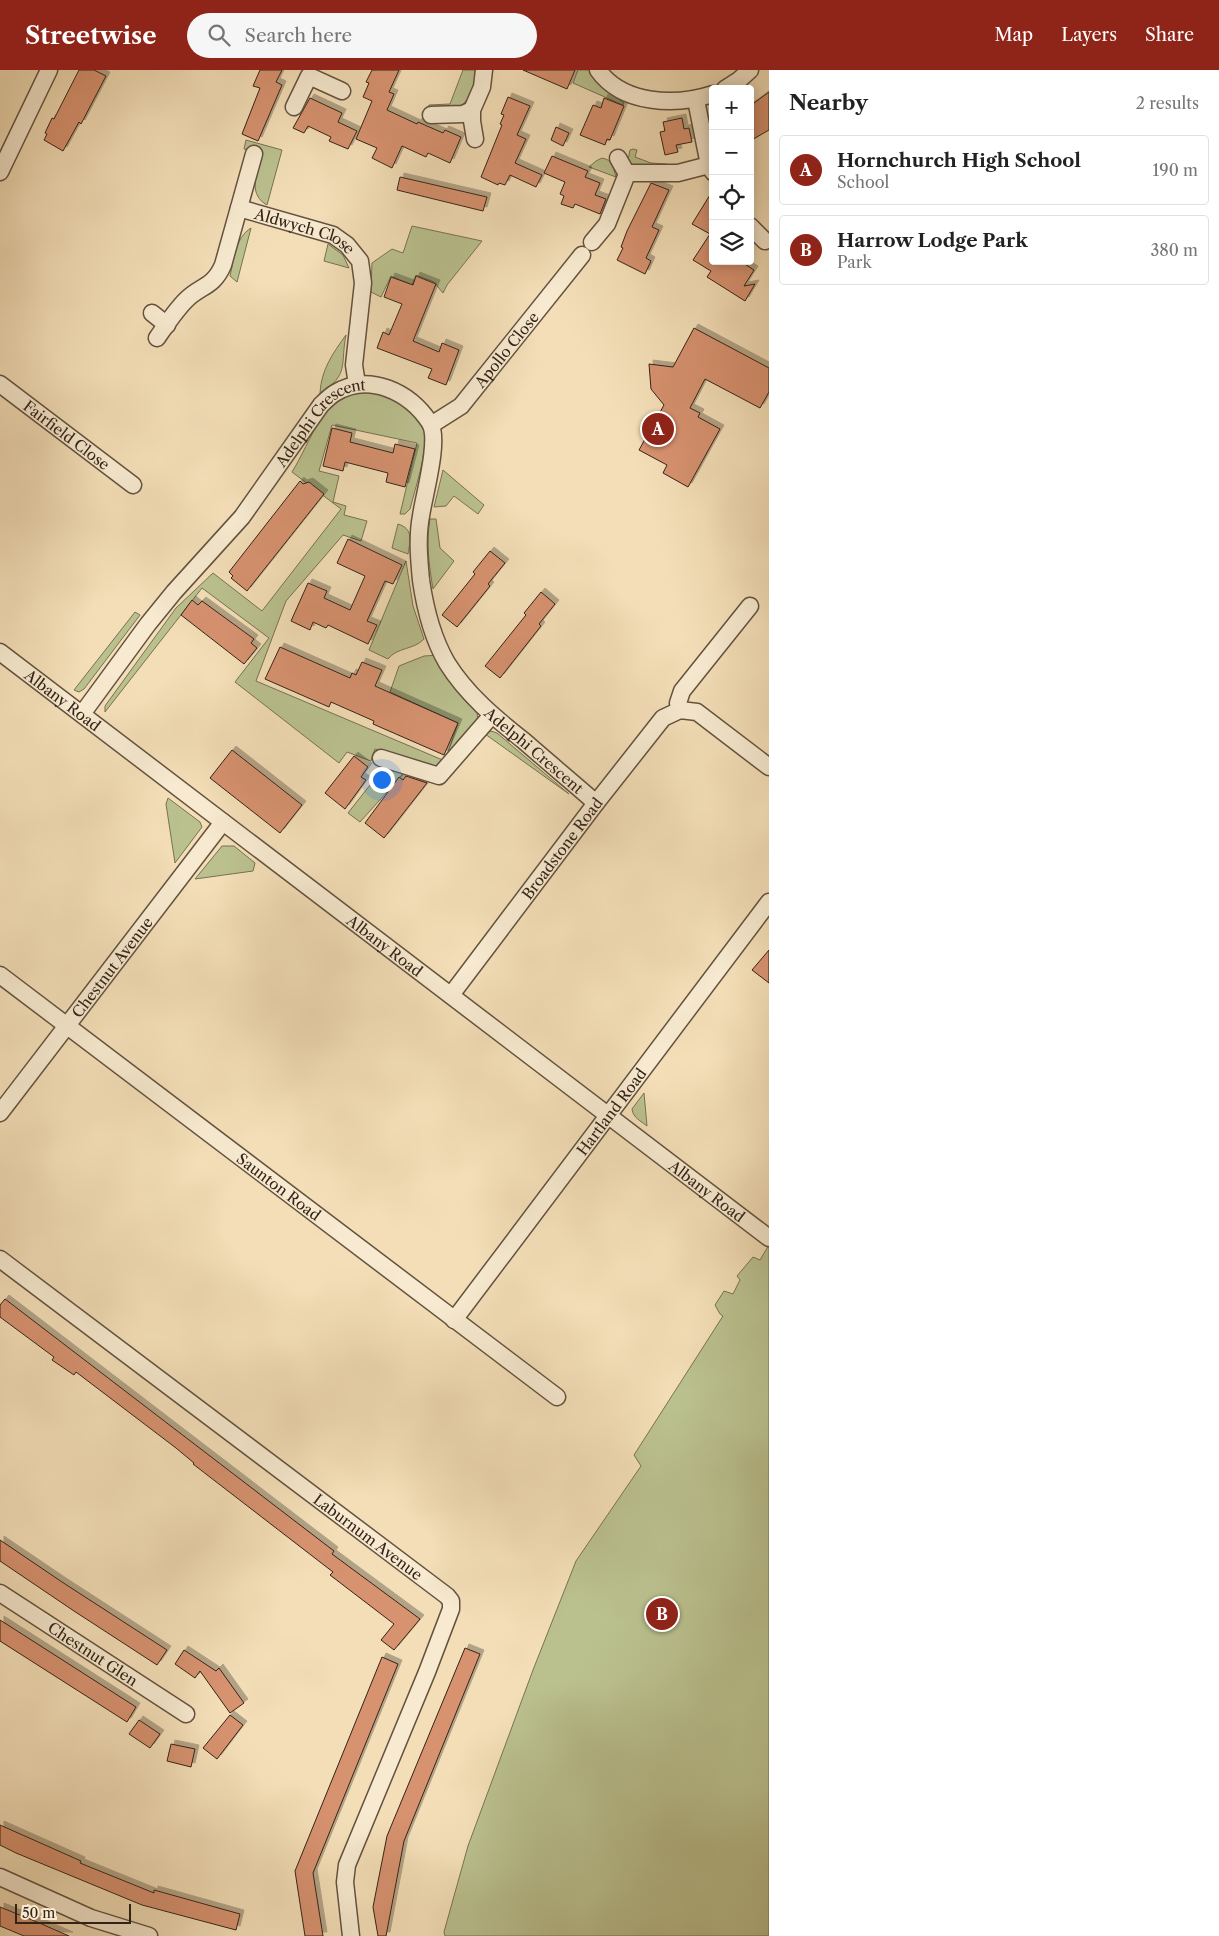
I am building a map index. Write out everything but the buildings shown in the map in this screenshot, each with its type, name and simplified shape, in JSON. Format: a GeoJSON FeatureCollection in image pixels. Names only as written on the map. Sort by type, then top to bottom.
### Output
{"type":"FeatureCollection","features":[{"type":"Feature","properties":{"kind":"street"},"geometry":{"type":"LineString","coordinates":[[0,172],[49,70]]}},
{"type":"Feature","properties":{"kind":"street"},"geometry":{"type":"LineString","coordinates":[[475,139],[472,110],[482,87],[484,70]]}},
{"type":"Feature","properties":{"kind":"street"},"geometry":{"type":"LineString","coordinates":[[598,70],[617,87],[636,96],[659,101],[696,100],[709,95]]}},
{"type":"Feature","properties":{"kind":"street"},"geometry":{"type":"LineString","coordinates":[[731,85],[750,70]]}},
{"type":"Feature","properties":{"kind":"street"},"geometry":{"type":"LineString","coordinates":[[294,107],[309,76],[326,76],[342,91]]}},
{"type":"Feature","properties":{"kind":"street"},"geometry":{"type":"LineString","coordinates":[[696,100],[709,159]]}},
{"type":"Feature","properties":{"kind":"street"},"geometry":{"type":"LineString","coordinates":[[430,115],[463,114],[472,110]]}},
{"type":"Feature","properties":{"kind":"street","name":"Aldwych Close"},"geometry":{"type":"LineString","coordinates":[[152,313],[162,331],[187,299],[219,276],[254,154]]}},
{"type":"Feature","properties":{"kind":"street"},"geometry":{"type":"LineString","coordinates":[[618,158],[627,174]]}},
{"type":"Feature","properties":{"kind":"street"},"geometry":{"type":"LineString","coordinates":[[592,242],[607,224],[627,174],[631,172],[678,173],[709,168]]}},
{"type":"Feature","properties":{"kind":"street","name":"Aldwych Close"},"geometry":{"type":"LineString","coordinates":[[239,208],[333,235],[347,245],[360,262],[363,290],[354,365],[357,384]]}},
{"type":"Feature","properties":{"kind":"street"},"geometry":{"type":"LineString","coordinates":[[754,230],[765,241]]}},
{"type":"Feature","properties":{"kind":"street","name":"Apollo Close"},"geometry":{"type":"LineString","coordinates":[[431,425],[461,406],[573,260]]}},
{"type":"Feature","properties":{"kind":"street","name":"Fairfield Close"},"geometry":{"type":"LineString","coordinates":[[0,384],[133,485]]}},
{"type":"Feature","properties":{"kind":"street","name":"Adelphi Crescent"},"geometry":{"type":"LineString","coordinates":[[82,714],[174,592],[242,517],[321,405],[335,393],[357,384],[372,385],[399,393],[415,404],[431,425],[433,452],[422,506],[418,539],[423,597],[433,631],[447,662],[468,692],[492,715],[596,803]]}},
{"type":"Feature","properties":{"kind":"street"},"geometry":{"type":"LineString","coordinates":[[750,606],[682,691],[678,703],[680,710],[697,712],[769,767]]}},
{"type":"Feature","properties":{"kind":"street","name":"Albany Road"},"geometry":{"type":"LineString","coordinates":[[0,652],[769,1238]]}},
{"type":"Feature","properties":{"kind":"street","name":"Broadstone Road"},"geometry":{"type":"LineString","coordinates":[[451,995],[596,803],[663,718],[680,710]]}},
{"type":"Feature","properties":{"kind":"street"},"geometry":{"type":"LineString","coordinates":[[381,758],[439,776],[492,715]]}},
{"type":"Feature","properties":{"kind":"street","name":"Chestnut Avenue"},"geometry":{"type":"LineString","coordinates":[[0,1113],[223,822]]}},
{"type":"Feature","properties":{"kind":"street","name":"Hartland Road"},"geometry":{"type":"LineString","coordinates":[[454,1320],[769,902]]}},
{"type":"Feature","properties":{"kind":"street","name":"Saunton Road"},"geometry":{"type":"LineString","coordinates":[[0,974],[557,1398]]}},
{"type":"Feature","properties":{"kind":"street","name":"Laburnum Avenue"},"geometry":{"type":"LineString","coordinates":[[0,1259],[447,1596],[451,1601],[451,1609],[427,1672],[347,1865],[345,1882],[352,1936]]}},
{"type":"Feature","properties":{"kind":"street","name":"Chestnut Glen"},"geometry":{"type":"LineString","coordinates":[[0,1593],[186,1714]]}},
{"type":"Feature","properties":{"kind":"street"},"geometry":{"type":"LineString","coordinates":[[0,1877],[90,1918],[149,1936]]}},
{"type":"Feature","properties":{"kind":"green space"},"geometry":{"type":"Polygon","coordinates":[[[463,70],[475,70],[473,90],[465,102],[461,106],[428,109],[429,105],[450,104],[463,70]]]}},
{"type":"Feature","properties":{"kind":"green space"},"geometry":{"type":"Polygon","coordinates":[[[578,70],[590,70],[605,88],[624,103],[623,105],[573,83],[578,70]]]}},
{"type":"Feature","properties":{"kind":"green space"},"geometry":{"type":"Polygon","coordinates":[[[246,140],[282,150],[267,205],[261,201],[256,191],[255,179],[259,160],[252,151],[244,149],[246,140]]]}},
{"type":"Feature","properties":{"kind":"green space"},"geometry":{"type":"Polygon","coordinates":[[[630,150],[637,150],[635,157],[651,163],[667,164],[667,166],[633,165],[628,160],[630,150]]]}},
{"type":"Feature","properties":{"kind":"green space"},"geometry":{"type":"Polygon","coordinates":[[[602,158],[610,162],[616,177],[589,167],[602,158]]]}},
{"type":"Feature","properties":{"kind":"green space"},"geometry":{"type":"Polygon","coordinates":[[[412,226],[482,241],[447,285],[443,293],[434,282],[416,275],[412,285],[391,276],[381,297],[371,292],[372,263],[392,249],[403,253],[412,226]]]}},
{"type":"Feature","properties":{"kind":"green space"},"geometry":{"type":"Polygon","coordinates":[[[251,228],[237,282],[230,276],[234,256],[238,243],[251,228]]]}},
{"type":"Feature","properties":{"kind":"green space"},"geometry":{"type":"Polygon","coordinates":[[[328,244],[343,255],[349,268],[324,261],[328,244]]]}},
{"type":"Feature","properties":{"kind":"green space"},"geometry":{"type":"Polygon","coordinates":[[[346,335],[340,374],[329,387],[320,393],[325,369],[346,335]]]}},
{"type":"Feature","properties":{"kind":"green space"},"geometry":{"type":"Polygon","coordinates":[[[365,389],[378,390],[395,395],[415,411],[424,426],[424,452],[410,509],[405,514],[400,514],[417,443],[332,425],[319,471],[339,476],[333,502],[346,506],[344,515],[367,521],[361,541],[343,535],[286,601],[256,681],[445,761],[437,770],[375,749],[371,761],[347,752],[339,763],[235,682],[269,638],[202,588],[105,712],[105,706],[176,608],[213,573],[262,611],[341,509],[292,472],[328,409],[350,393],[365,389]]]}},
{"type":"Feature","properties":{"kind":"green space"},"geometry":{"type":"Polygon","coordinates":[[[443,470],[484,505],[478,514],[454,496],[446,506],[434,507],[443,470]]]}},
{"type":"Feature","properties":{"kind":"green space"},"geometry":{"type":"Polygon","coordinates":[[[430,519],[436,519],[440,548],[454,561],[433,589],[428,554],[430,519]]]}},
{"type":"Feature","properties":{"kind":"green space"},"geometry":{"type":"Polygon","coordinates":[[[398,524],[409,532],[408,554],[392,548],[398,524]]]}},
{"type":"Feature","properties":{"kind":"green space"},"geometry":{"type":"Polygon","coordinates":[[[406,561],[413,606],[424,639],[420,643],[396,652],[388,659],[369,650],[406,561]]]}},
{"type":"Feature","properties":{"kind":"green space"},"geometry":{"type":"Polygon","coordinates":[[[135,612],[140,615],[84,689],[79,692],[74,690],[135,612]]]}},
{"type":"Feature","properties":{"kind":"green space"},"geometry":{"type":"Polygon","coordinates":[[[440,655],[459,694],[477,713],[478,720],[475,727],[445,761],[458,723],[390,692],[399,666],[424,656],[440,655]]]}},
{"type":"Feature","properties":{"kind":"green space"},"geometry":{"type":"Polygon","coordinates":[[[491,731],[497,733],[569,794],[485,734],[491,731]]]}},
{"type":"Feature","properties":{"kind":"green space"},"geometry":{"type":"Polygon","coordinates":[[[385,766],[404,773],[360,822],[348,813],[385,766]]]}},
{"type":"Feature","properties":{"kind":"green space"},"geometry":{"type":"Polygon","coordinates":[[[168,798],[200,822],[202,827],[175,863],[166,804],[168,798]]]}},
{"type":"Feature","properties":{"kind":"green space"},"geometry":{"type":"Polygon","coordinates":[[[222,846],[234,846],[255,863],[253,871],[195,879],[222,846]]]}},
{"type":"Feature","properties":{"kind":"green space"},"geometry":{"type":"Polygon","coordinates":[[[644,1093],[647,1126],[636,1117],[632,1109],[644,1093]]]}},
{"type":"Feature","properties":{"kind":"green space"},"geometry":{"type":"Polygon","coordinates":[[[769,1245],[769,1936],[445,1936],[444,1932],[468,1846],[533,1670],[576,1561],[641,1466],[634,1455],[723,1316],[715,1305],[724,1291],[733,1294],[740,1280],[737,1276],[753,1257],[760,1260],[769,1245]]]}},
{"type":"Feature","properties":{"kind":"place","name":"Hornchurch High School"},"geometry":{"type":"Point","coordinates":[658,429]}},
{"type":"Feature","properties":{"kind":"place","name":"Harrow Lodge Park"},"geometry":{"type":"Point","coordinates":[662,1614]}}]}
